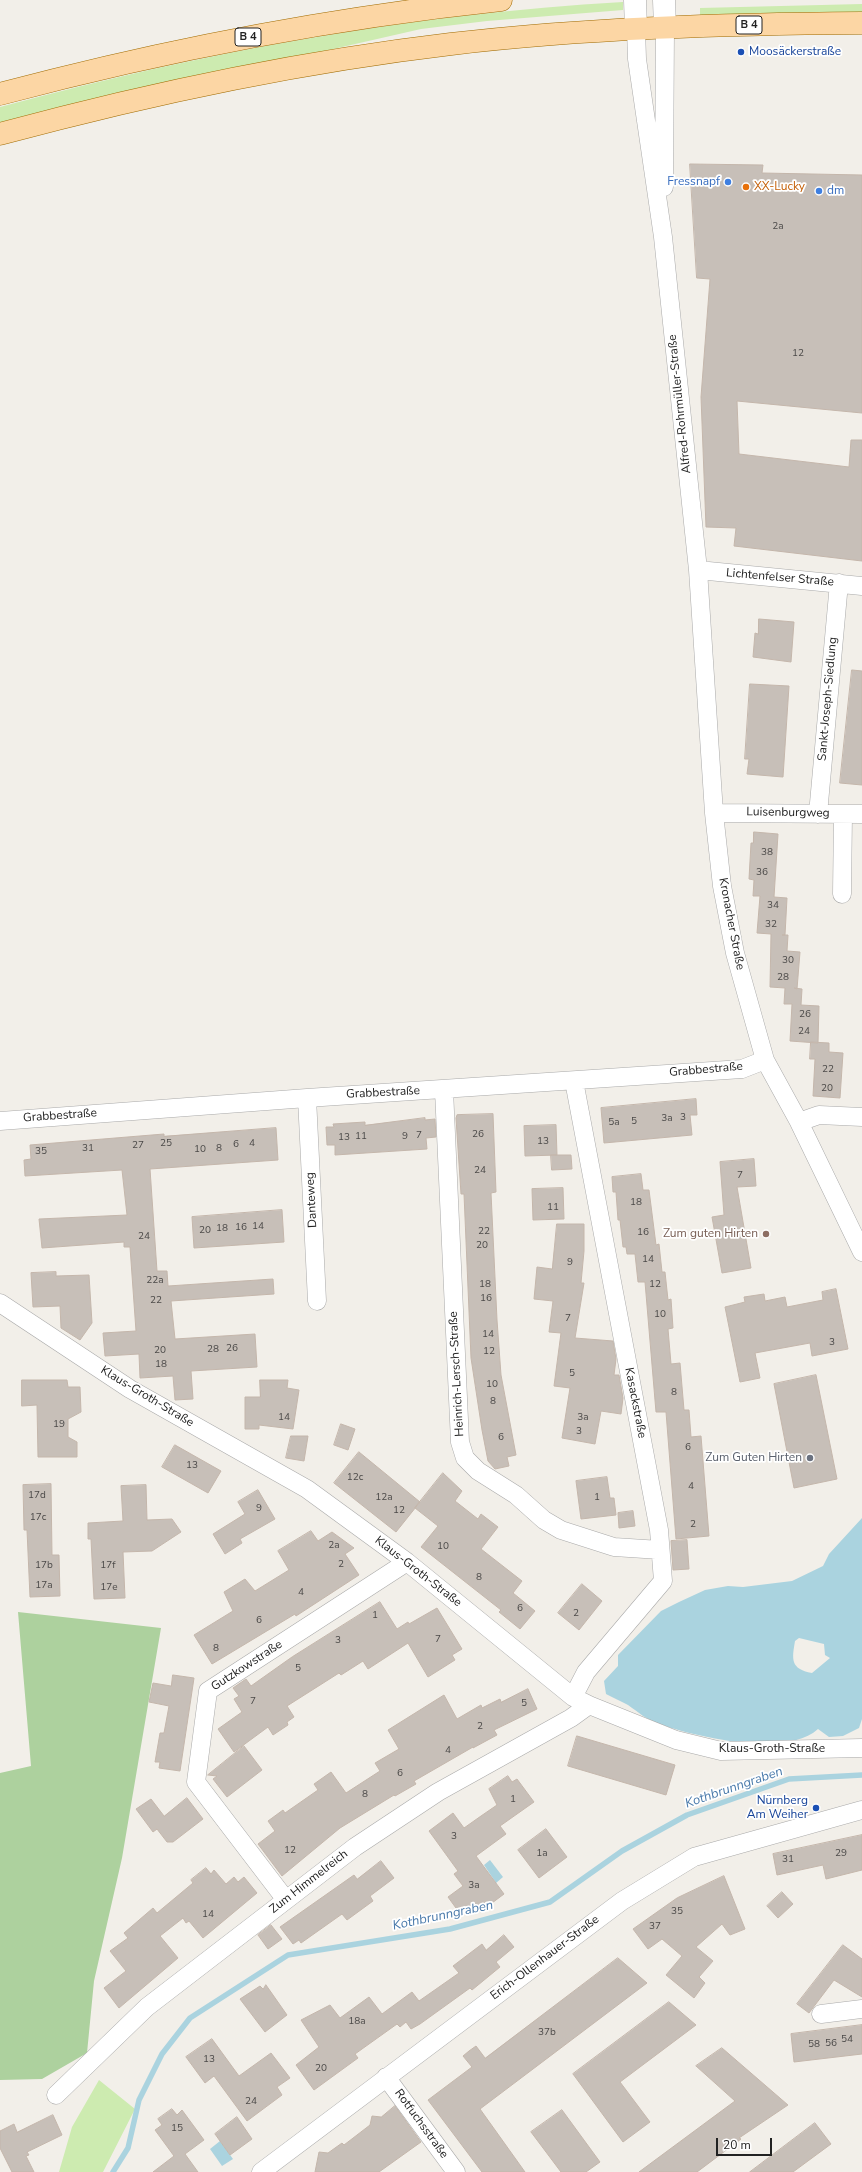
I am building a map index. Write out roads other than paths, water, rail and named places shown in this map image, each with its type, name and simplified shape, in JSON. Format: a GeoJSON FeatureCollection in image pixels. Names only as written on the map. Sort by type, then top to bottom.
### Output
{"type":"FeatureCollection","features":[{"type":"Feature","properties":{"kind":"main road","name":"B 4"},"geometry":{"type":"LineString","coordinates":[[0,94],[110,66],[244,37],[340,21],[501,0]]}},
{"type":"Feature","properties":{"kind":"main road","name":"B 4"},"geometry":{"type":"LineString","coordinates":[[0,134],[156,95],[283,70],[451,44],[665,27],[862,23]]}},
{"type":"Feature","properties":{"kind":"street"},"geometry":{"type":"LineString","coordinates":[[635,0],[636,29]]}},
{"type":"Feature","properties":{"kind":"street"},"geometry":{"type":"LineString","coordinates":[[664,0],[665,27]]}},
{"type":"Feature","properties":{"kind":"street","name":"Alfred-Rohrmüller-Straße"},"geometry":{"type":"LineString","coordinates":[[663,238],[665,27]]}},
{"type":"Feature","properties":{"kind":"street","name":"Alfred-Rohrmüller-Straße"},"geometry":{"type":"LineString","coordinates":[[636,29],[637,59],[663,238],[698,570]]}},
{"type":"Feature","properties":{"kind":"street","name":"Lichtenfelser Straße"},"geometry":{"type":"LineString","coordinates":[[698,570],[862,586]]}},
{"type":"Feature","properties":{"kind":"street","name":"Kronacher Straße"},"geometry":{"type":"LineString","coordinates":[[698,570],[714,812],[722,886],[735,953],[765,1060],[799,1122],[862,1252]]}},
{"type":"Feature","properties":{"kind":"street","name":"Sankt-Joseph-Siedlung"},"geometry":{"type":"LineString","coordinates":[[818,814],[838,583]]}},
{"type":"Feature","properties":{"kind":"street","name":"Luisenburgweg"},"geometry":{"type":"LineString","coordinates":[[714,812],[862,814]]}},
{"type":"Feature","properties":{"kind":"street"},"geometry":{"type":"LineString","coordinates":[[842,814],[842,894]]}},
{"type":"Feature","properties":{"kind":"street","name":"Grabbestraße"},"geometry":{"type":"LineString","coordinates":[[0,1121],[307,1098],[742,1069],[765,1060]]}},
{"type":"Feature","properties":{"kind":"street","name":"Kasackstraße"},"geometry":{"type":"LineString","coordinates":[[574,1081],[659,1530],[663,1581],[586,1672],[581,1701]]}},
{"type":"Feature","properties":{"kind":"street","name":"Heinrich-Lersch-Straße"},"geometry":{"type":"LineString","coordinates":[[444,1090],[460,1442],[465,1458],[478,1471],[516,1495],[544,1520],[561,1530],[614,1547],[660,1550]]}},
{"type":"Feature","properties":{"kind":"street","name":"Danteweg"},"geometry":{"type":"LineString","coordinates":[[307,1098],[317,1302]]}},
{"type":"Feature","properties":{"kind":"street"},"geometry":{"type":"LineString","coordinates":[[799,1122],[820,1115],[862,1117]]}},
{"type":"Feature","properties":{"kind":"street","name":"Klaus-Groth-Straße"},"geometry":{"type":"LineString","coordinates":[[0,1303],[130,1389],[307,1489],[407,1562],[581,1701],[676,1740],[721,1752],[862,1748]]}},
{"type":"Feature","properties":{"kind":"street","name":"Gutzkowstraße"},"geometry":{"type":"LineString","coordinates":[[286,1900],[196,1782],[208,1691],[407,1562]]}},
{"type":"Feature","properties":{"kind":"street","name":"Zum Himmelreich"},"geometry":{"type":"LineString","coordinates":[[56,2095],[147,2007],[355,1847],[438,1792],[570,1718],[581,1701]]}},
{"type":"Feature","properties":{"kind":"street","name":"Erich-Ollenhauer-Straße"},"geometry":{"type":"LineString","coordinates":[[261,2172],[622,1901],[694,1857],[862,1810]]}},
{"type":"Feature","properties":{"kind":"street"},"geometry":{"type":"LineString","coordinates":[[821,2014],[862,2009]]}},
{"type":"Feature","properties":{"kind":"street","name":"Rotfuchsstraße"},"geometry":{"type":"LineString","coordinates":[[386,2077],[456,2172]]}},
{"type":"Feature","properties":{"kind":"water"},"geometry":{"type":"Polygon","coordinates":[[[862,1518],[862,1719],[859,1728],[843,1736],[829,1737],[818,1729],[804,1738],[764,1744],[717,1739],[659,1724],[628,1705],[606,1694],[604,1681],[618,1666],[618,1655],[661,1611],[705,1590],[728,1586],[743,1587],[792,1581],[823,1566],[829,1554],[862,1518]],[[799,1638],[795,1641],[793,1658],[796,1666],[812,1673],[830,1658],[825,1655],[824,1644],[799,1638]]]}},
{"type":"Feature","properties":{"kind":"water"},"geometry":{"type":"Polygon","coordinates":[[[490,1860],[503,1877],[496,1883],[484,1865],[490,1860]]]}},
{"type":"Feature","properties":{"kind":"water"},"geometry":{"type":"Polygon","coordinates":[[[220,2141],[233,2159],[222,2166],[210,2149],[220,2141]]]}},
{"type":"Feature","properties":{"kind":"waterway","name":"Kothbrunngraben"},"geometry":{"type":"LineString","coordinates":[[113,2172],[128,2148],[139,2100],[162,2054],[190,2018],[288,1955],[450,1929],[550,1902],[622,1851],[687,1815],[789,1779],[862,1775]]}},
{"type":"Feature","properties":{"kind":"place","name":"Moosäckerstraße"},"geometry":{"type":"Point","coordinates":[741,52]}},
{"type":"Feature","properties":{"kind":"place","name":"Fressnapf"},"geometry":{"type":"Point","coordinates":[728,182]}},
{"type":"Feature","properties":{"kind":"place","name":"XX-Lucky"},"geometry":{"type":"Point","coordinates":[746,187]}},
{"type":"Feature","properties":{"kind":"place","name":"dm"},"geometry":{"type":"Point","coordinates":[819,191]}},
{"type":"Feature","properties":{"kind":"place","name":"Zum guten Hirten"},"geometry":{"type":"Point","coordinates":[766,1234]}},
{"type":"Feature","properties":{"kind":"place","name":"Zum Guten Hirten"},"geometry":{"type":"Point","coordinates":[810,1458]}},
{"type":"Feature","properties":{"kind":"place","name":"Nürnberg Am Weiher"},"geometry":{"type":"Point","coordinates":[816,1808]}}]}
